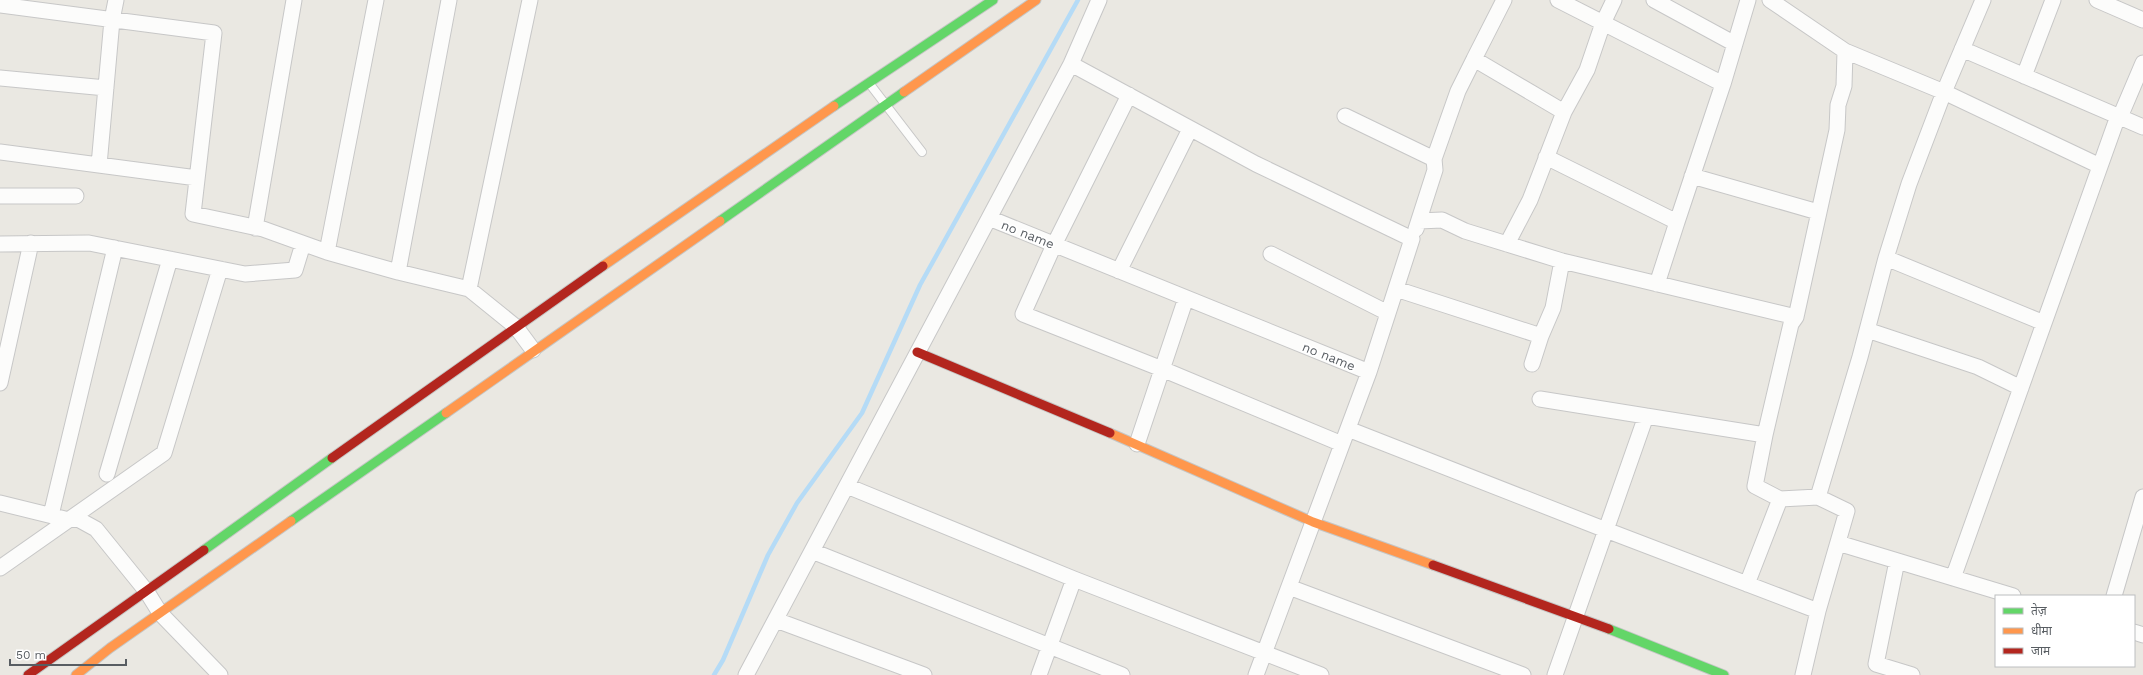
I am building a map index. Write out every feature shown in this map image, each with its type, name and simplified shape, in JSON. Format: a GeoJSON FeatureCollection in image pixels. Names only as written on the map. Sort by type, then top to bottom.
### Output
{"type":"FeatureCollection","features":[{"type":"Feature","properties":{"kind":"main road"},"geometry":{"type":"LineString","coordinates":[[28,675],[147,592],[516,327],[639,246],[869,82],[992,0]]}},
{"type":"Feature","properties":{"kind":"main road"},"geometry":{"type":"LineString","coordinates":[[76,675],[110,648],[533,350],[650,264],[886,105],[1036,0]]}},
{"type":"Feature","properties":{"kind":"main road"},"geometry":{"type":"LineString","coordinates":[[917,352],[1137,444],[1313,522],[1576,616],[1724,675]]}},
{"type":"Feature","properties":{"kind":"street"},"geometry":{"type":"LineString","coordinates":[[99,165],[112,20],[116,0]]}},
{"type":"Feature","properties":{"kind":"street"},"geometry":{"type":"LineString","coordinates":[[255,228],[294,0]]}},
{"type":"Feature","properties":{"kind":"street"},"geometry":{"type":"LineString","coordinates":[[327,252],[376,0]]}},
{"type":"Feature","properties":{"kind":"street"},"geometry":{"type":"LineString","coordinates":[[398,272],[449,0]]}},
{"type":"Feature","properties":{"kind":"street"},"geometry":{"type":"LineString","coordinates":[[469,289],[530,0]]}},
{"type":"Feature","properties":{"kind":"street"},"geometry":{"type":"LineString","coordinates":[[746,675],[1071,64],[1099,0]]}},
{"type":"Feature","properties":{"kind":"street"},"geometry":{"type":"LineString","coordinates":[[1369,372],[1435,170],[1434,159],[1458,91],[1504,0]]}},
{"type":"Feature","properties":{"kind":"street"},"geometry":{"type":"LineString","coordinates":[[1558,0],[1723,84]]}},
{"type":"Feature","properties":{"kind":"street"},"geometry":{"type":"LineString","coordinates":[[1507,244],[1530,200],[1564,112],[1587,70],[1603,23],[1614,0]]}},
{"type":"Feature","properties":{"kind":"street"},"geometry":{"type":"LineString","coordinates":[[1654,0],[1735,44]]}},
{"type":"Feature","properties":{"kind":"street"},"geometry":{"type":"LineString","coordinates":[[1657,284],[1723,84],[1748,0]]}},
{"type":"Feature","properties":{"kind":"street"},"geometry":{"type":"LineString","coordinates":[[1770,0],[1845,50],[1944,92],[2100,166]]}},
{"type":"Feature","properties":{"kind":"street"},"geometry":{"type":"LineString","coordinates":[[2024,76],[2053,0]]}},
{"type":"Feature","properties":{"kind":"street"},"geometry":{"type":"LineString","coordinates":[[2097,0],[2143,20]]}},
{"type":"Feature","properties":{"kind":"street"},"geometry":{"type":"LineString","coordinates":[[1818,497],[1867,330],[1886,258],[1909,184],[1980,1]]}},
{"type":"Feature","properties":{"kind":"street"},"geometry":{"type":"LineString","coordinates":[[0,5],[214,33],[193,214],[255,228],[327,252],[398,272],[469,289],[516,327],[533,350]]}},
{"type":"Feature","properties":{"kind":"street"},"geometry":{"type":"LineString","coordinates":[[1962,49],[2143,127]]}},
{"type":"Feature","properties":{"kind":"street"},"geometry":{"type":"LineString","coordinates":[[1803,675],[1818,611],[1847,511],[1818,497],[1780,499],[1755,486],[1765,435],[1791,324],[1796,318],[1837,130],[1838,105],[1844,86],[1845,50]]}},
{"type":"Feature","properties":{"kind":"street"},"geometry":{"type":"LineString","coordinates":[[1474,59],[1564,112]]}},
{"type":"Feature","properties":{"kind":"street"},"geometry":{"type":"LineString","coordinates":[[1953,578],[2118,116],[2123,110],[2143,63]]}},
{"type":"Feature","properties":{"kind":"street"},"geometry":{"type":"LineString","coordinates":[[1071,64],[1256,164],[1412,239]]}},
{"type":"Feature","properties":{"kind":"street"},"geometry":{"type":"LineString","coordinates":[[0,78],[106,88]]}},
{"type":"Feature","properties":{"kind":"street"},"geometry":{"type":"LineString","coordinates":[[1129,96],[1054,245],[1023,314],[1162,369],[1342,444]]}},
{"type":"Feature","properties":{"kind":"street"},"geometry":{"type":"LineString","coordinates":[[1345,116],[1434,159]]}},
{"type":"Feature","properties":{"kind":"street"},"geometry":{"type":"LineString","coordinates":[[1119,271],[1190,129]]}},
{"type":"Feature","properties":{"kind":"street"},"geometry":{"type":"LineString","coordinates":[[0,152],[197,178]]}},
{"type":"Feature","properties":{"kind":"street"},"geometry":{"type":"LineString","coordinates":[[1546,157],[1677,222]]}},
{"type":"Feature","properties":{"kind":"street"},"geometry":{"type":"LineString","coordinates":[[1692,176],[1818,212]]}},
{"type":"Feature","properties":{"kind":"street"},"geometry":{"type":"LineString","coordinates":[[0,196],[76,196]]}},
{"type":"Feature","properties":{"kind":"street","name":"no name"},"geometry":{"type":"LineString","coordinates":[[989,218],[1369,372],[1256,675]]}},
{"type":"Feature","properties":{"kind":"street"},"geometry":{"type":"LineString","coordinates":[[1418,221],[1442,220],[1465,232],[1562,261],[1796,318]]}},
{"type":"Feature","properties":{"kind":"street"},"geometry":{"type":"LineString","coordinates":[[0,383],[31,243]]}},
{"type":"Feature","properties":{"kind":"street"},"geometry":{"type":"LineString","coordinates":[[0,244],[89,243],[245,274],[295,270],[303,244]]}},
{"type":"Feature","properties":{"kind":"street"},"geometry":{"type":"LineString","coordinates":[[51,515],[115,248]]}},
{"type":"Feature","properties":{"kind":"street"},"geometry":{"type":"LineString","coordinates":[[1271,254],[1388,313]]}},
{"type":"Feature","properties":{"kind":"street"},"geometry":{"type":"LineString","coordinates":[[1886,258],[2044,323]]}},
{"type":"Feature","properties":{"kind":"street"},"geometry":{"type":"LineString","coordinates":[[108,474],[170,259]]}},
{"type":"Feature","properties":{"kind":"street"},"geometry":{"type":"LineString","coordinates":[[1532,364],[1541,336],[1553,308],[1562,261]]}},
{"type":"Feature","properties":{"kind":"street"},"geometry":{"type":"LineString","coordinates":[[0,568],[164,453],[220,269]]}},
{"type":"Feature","properties":{"kind":"street"},"geometry":{"type":"LineString","coordinates":[[1396,289],[1541,336]]}},
{"type":"Feature","properties":{"kind":"street"},"geometry":{"type":"LineString","coordinates":[[1137,444],[1186,298]]}},
{"type":"Feature","properties":{"kind":"street"},"geometry":{"type":"LineString","coordinates":[[1867,330],[1978,367],[2021,388]]}},
{"type":"Feature","properties":{"kind":"street"},"geometry":{"type":"LineString","coordinates":[[1540,399],[1765,435]]}},
{"type":"Feature","properties":{"kind":"street"},"geometry":{"type":"LineString","coordinates":[[1555,675],[1646,416]]}},
{"type":"Feature","properties":{"kind":"street"},"geometry":{"type":"LineString","coordinates":[[1348,429],[1818,611]]}},
{"type":"Feature","properties":{"kind":"street"},"geometry":{"type":"LineString","coordinates":[[847,486],[1074,579],[1321,675]]}},
{"type":"Feature","properties":{"kind":"street"},"geometry":{"type":"LineString","coordinates":[[2114,595],[2143,497]]}},
{"type":"Feature","properties":{"kind":"street"},"geometry":{"type":"LineString","coordinates":[[1747,584],[1780,499]]}},
{"type":"Feature","properties":{"kind":"street"},"geometry":{"type":"LineString","coordinates":[[0,503],[69,520],[76,518],[96,529],[147,592],[160,613],[220,675]]}},
{"type":"Feature","properties":{"kind":"street"},"geometry":{"type":"LineString","coordinates":[[1838,543],[2010,595]]}},
{"type":"Feature","properties":{"kind":"street"},"geometry":{"type":"LineString","coordinates":[[812,551],[1122,675]]}},
{"type":"Feature","properties":{"kind":"street"},"geometry":{"type":"LineString","coordinates":[[1897,561],[1875,670],[1912,675]]}},
{"type":"Feature","properties":{"kind":"street"},"geometry":{"type":"LineString","coordinates":[[1039,675],[1074,579]]}},
{"type":"Feature","properties":{"kind":"street"},"geometry":{"type":"LineString","coordinates":[[1289,588],[1523,675]]}},
{"type":"Feature","properties":{"kind":"street"},"geometry":{"type":"LineString","coordinates":[[776,620],[924,675]]}},
{"type":"Feature","properties":{"kind":"lane"},"geometry":{"type":"LineString","coordinates":[[869,82],[922,152]]}},
{"type":"Feature","properties":{"kind":"waterway"},"geometry":{"type":"LineString","coordinates":[[714,675],[723,660],[768,555],[797,503],[862,413],[920,285],[1078,0]]}},
{"type":"Feature","properties":{"kind":"traffic: fast"},"geometry":{"type":"LineString","coordinates":[[834,106],[993,0]]}},
{"type":"Feature","properties":{"kind":"traffic: fast"},"geometry":{"type":"LineString","coordinates":[[720,221],[904,92]]}},
{"type":"Feature","properties":{"kind":"traffic: fast"},"geometry":{"type":"LineString","coordinates":[[291,521],[446,413]]}},
{"type":"Feature","properties":{"kind":"traffic: fast"},"geometry":{"type":"LineString","coordinates":[[204,550],[332,458]]}},
{"type":"Feature","properties":{"kind":"traffic: fast"},"geometry":{"type":"LineString","coordinates":[[1609,629],[1724,675]]}},
{"type":"Feature","properties":{"kind":"traffic: slow"},"geometry":{"type":"LineString","coordinates":[[904,92],[1036,0]]}},
{"type":"Feature","properties":{"kind":"traffic: slow"},"geometry":{"type":"LineString","coordinates":[[603,266],[834,106]]}},
{"type":"Feature","properties":{"kind":"traffic: slow"},"geometry":{"type":"LineString","coordinates":[[446,413],[720,221]]}},
{"type":"Feature","properties":{"kind":"traffic: slow"},"geometry":{"type":"LineString","coordinates":[[1110,433],[1313,522],[1433,565]]}},
{"type":"Feature","properties":{"kind":"traffic: slow"},"geometry":{"type":"LineString","coordinates":[[76,675],[110,648],[291,521]]}},
{"type":"Feature","properties":{"kind":"traffic: jam"},"geometry":{"type":"LineString","coordinates":[[332,458],[603,266]]}},
{"type":"Feature","properties":{"kind":"traffic: jam"},"geometry":{"type":"LineString","coordinates":[[917,352],[1110,433]]}},
{"type":"Feature","properties":{"kind":"traffic: jam"},"geometry":{"type":"LineString","coordinates":[[28,675],[204,550]]}},
{"type":"Feature","properties":{"kind":"traffic: jam"},"geometry":{"type":"LineString","coordinates":[[1433,565],[1609,629]]}}]}
